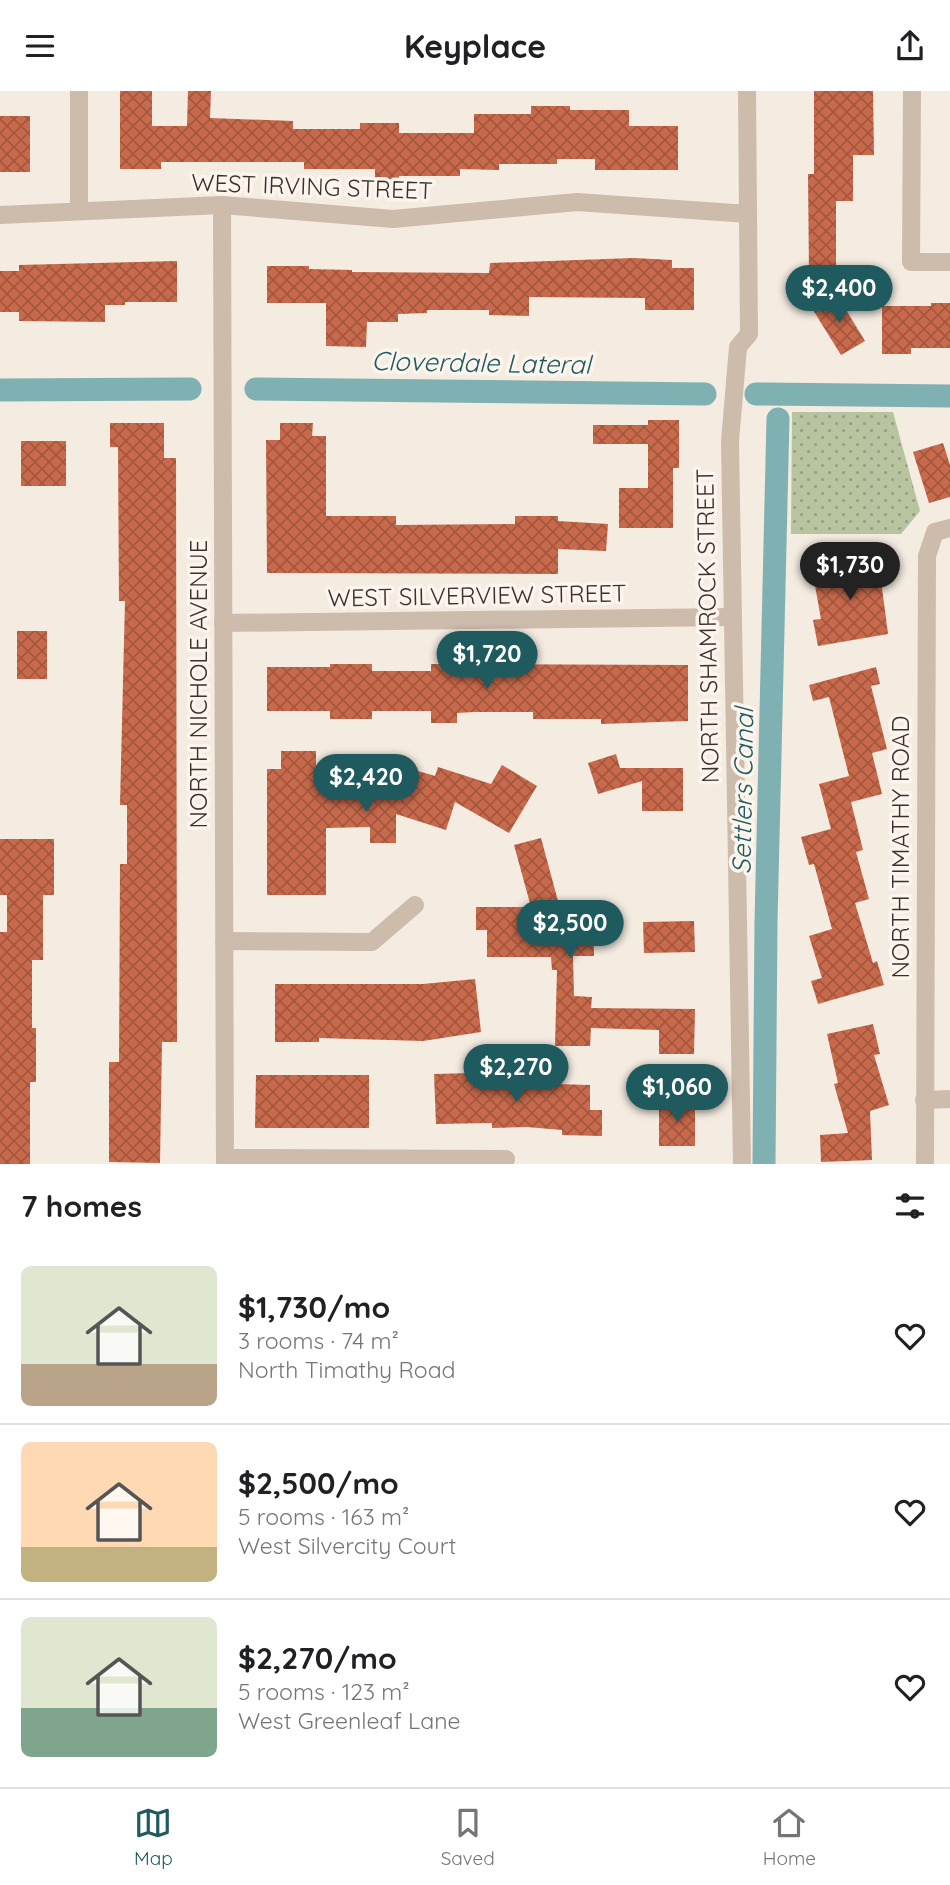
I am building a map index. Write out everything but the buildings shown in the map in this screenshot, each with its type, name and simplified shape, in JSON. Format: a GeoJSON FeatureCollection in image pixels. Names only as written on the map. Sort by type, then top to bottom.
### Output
{"type":"FeatureCollection","features":[{"type":"Feature","properties":{"kind":"street"},"geometry":{"type":"LineString","coordinates":[[79,91],[79,211]]}},
{"type":"Feature","properties":{"kind":"street","name":"NORTH SHAMROCK STREET"},"geometry":{"type":"LineString","coordinates":[[742,1164],[730,440],[738,347],[749,334],[747,91]]}},
{"type":"Feature","properties":{"kind":"street"},"geometry":{"type":"LineString","coordinates":[[912,91],[911,262],[950,262]]}},
{"type":"Feature","properties":{"kind":"street","name":"WEST IRVING STREET"},"geometry":{"type":"LineString","coordinates":[[0,215],[222,205],[393,219],[577,202],[748,214]]}},
{"type":"Feature","properties":{"kind":"street","name":"NORTH NICHOLE AVENUE"},"geometry":{"type":"LineString","coordinates":[[222,205],[225,1161]]}},
{"type":"Feature","properties":{"kind":"street","name":"NORTH TIMATHY ROAD"},"geometry":{"type":"LineString","coordinates":[[925,1164],[927,556],[943,530]]}},
{"type":"Feature","properties":{"kind":"street","name":"WEST SILVERVIEW STREET"},"geometry":{"type":"LineString","coordinates":[[223,623],[732,617]]}},
{"type":"Feature","properties":{"kind":"street"},"geometry":{"type":"LineString","coordinates":[[224,941],[372,941],[415,905]]}},
{"type":"Feature","properties":{"kind":"street"},"geometry":{"type":"LineString","coordinates":[[924,1100],[950,1100]]}},
{"type":"Feature","properties":{"kind":"street"},"geometry":{"type":"LineString","coordinates":[[225,1161],[506,1159]]}},
{"type":"Feature","properties":{"kind":"green space"},"geometry":{"type":"Polygon","coordinates":[[[792,412],[893,412],[920,511],[901,534],[791,534],[792,412]]]}},
{"type":"Feature","properties":{"kind":"waterway","name":"Cloverdale Lateral"},"geometry":{"type":"LineString","coordinates":[[0,390],[190,389]]}},
{"type":"Feature","properties":{"kind":"waterway","name":"Cloverdale Lateral"},"geometry":{"type":"LineString","coordinates":[[256,389],[705,394]]}},
{"type":"Feature","properties":{"kind":"waterway","name":"Cloverdale Lateral"},"geometry":{"type":"LineString","coordinates":[[756,394],[950,396]]}},
{"type":"Feature","properties":{"kind":"waterway","name":"Settlers Canal"},"geometry":{"type":"LineString","coordinates":[[764,1164],[766,922],[778,419]]}}]}
